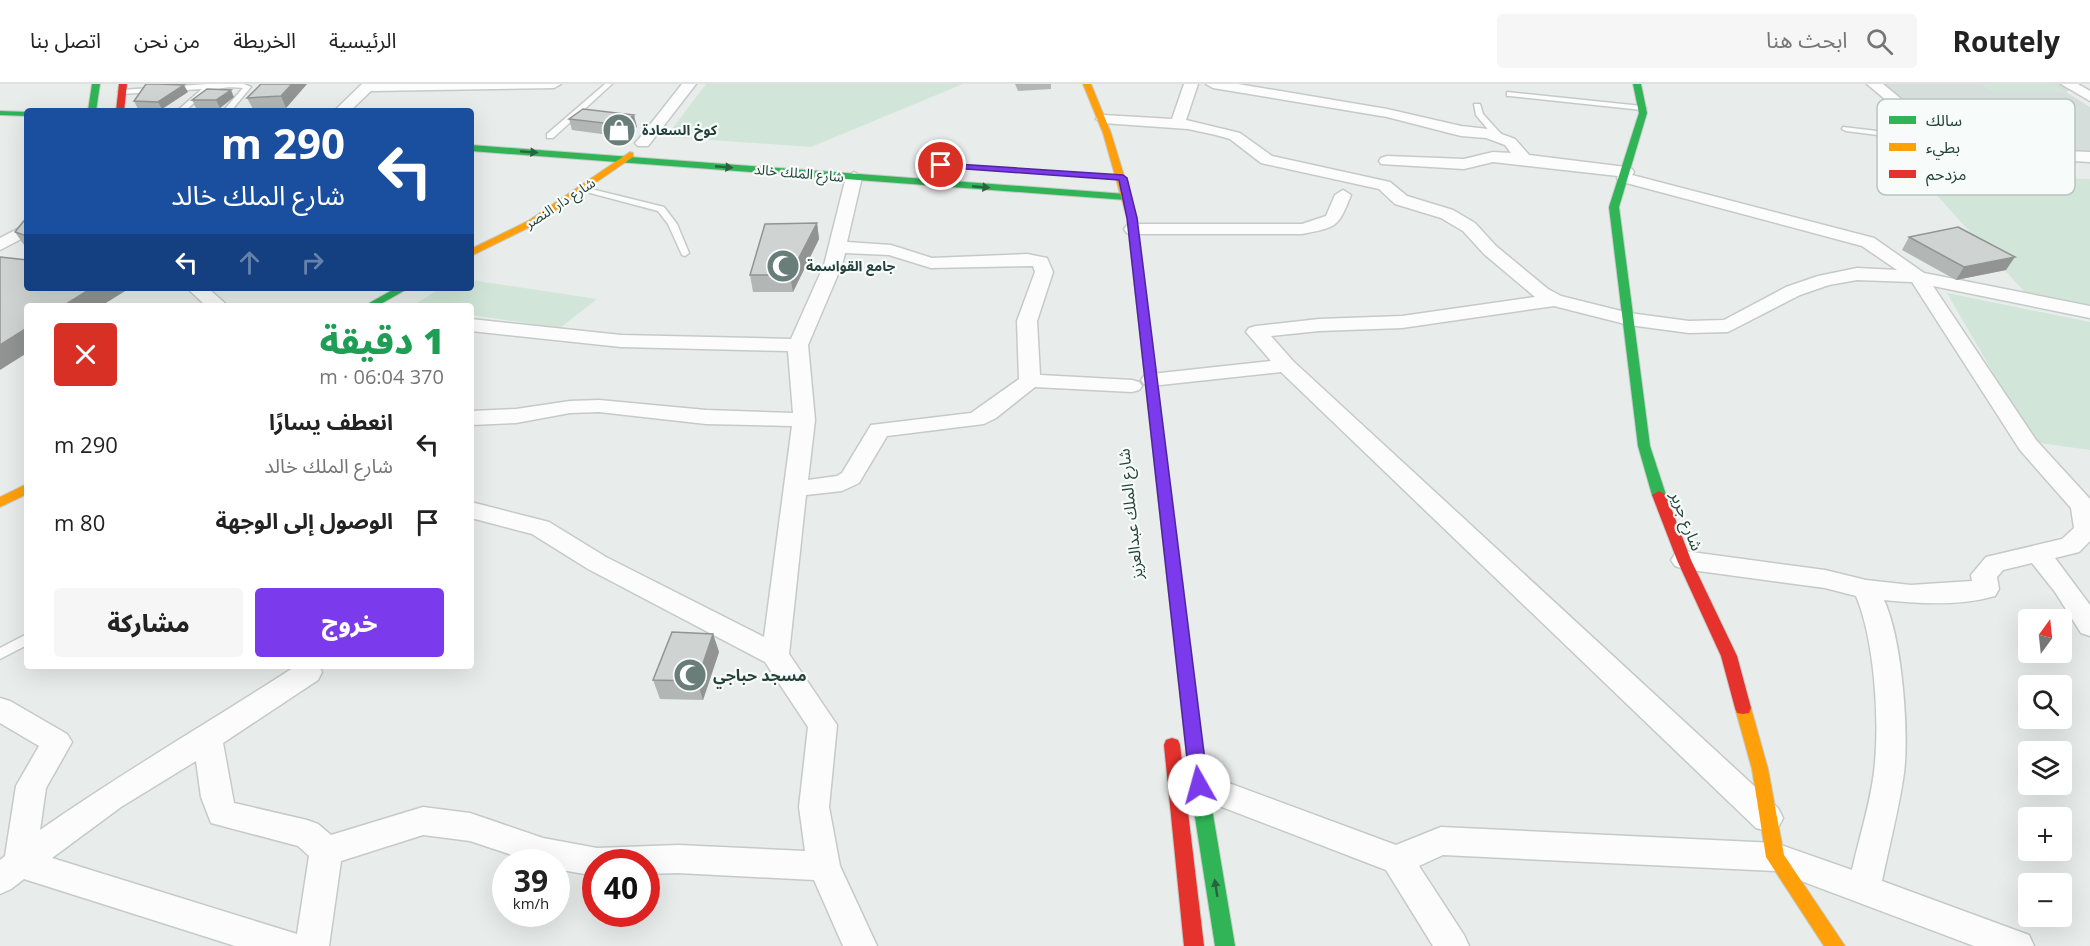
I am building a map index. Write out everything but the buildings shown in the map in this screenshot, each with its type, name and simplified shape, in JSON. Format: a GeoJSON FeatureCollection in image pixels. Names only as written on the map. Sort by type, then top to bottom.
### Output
{"type":"FeatureCollection","features":[{"type":"Feature","properties":{"kind":"street"},"geometry":{"type":"LineString","coordinates":[[92,108],[96,84]]}},
{"type":"Feature","properties":{"kind":"street"},"geometry":{"type":"LineString","coordinates":[[344,108],[369,86],[554,84]]}},
{"type":"Feature","properties":{"kind":"street"},"geometry":{"type":"LineString","coordinates":[[642,143],[689,84]]}},
{"type":"Feature","properties":{"kind":"street"},"geometry":{"type":"LineString","coordinates":[[1073,84],[1094,138]]}},
{"type":"Feature","properties":{"kind":"street"},"geometry":{"type":"LineString","coordinates":[[1087,84],[1103,119],[1123,178],[1133,229],[1137,385],[1225,946]]}},
{"type":"Feature","properties":{"kind":"street"},"geometry":{"type":"LineString","coordinates":[[1177,125],[1191,84]]}},
{"type":"Feature","properties":{"kind":"street"},"geometry":{"type":"LineString","coordinates":[[1214,84],[1387,113],[1500,137],[1510,142],[1524,159]]}},
{"type":"Feature","properties":{"kind":"street"},"geometry":{"type":"LineString","coordinates":[[1632,84],[1637,84]]}},
{"type":"Feature","properties":{"kind":"street","name":"شارع جرير"},"geometry":{"type":"LineString","coordinates":[[1637,84],[1642,108],[1641,121],[1614,207],[1644,446],[1661,503],[1684,560],[1729,656],[1760,769],[1775,857],[1835,946]]}},
{"type":"Feature","properties":{"kind":"street"},"geometry":{"type":"LineString","coordinates":[[1874,84],[1892,99]]}},
{"type":"Feature","properties":{"kind":"street"},"geometry":{"type":"LineString","coordinates":[[2068,84],[2090,97]]}},
{"type":"Feature","properties":{"kind":"street"},"geometry":{"type":"LineString","coordinates":[[120,108],[122,88]]}},
{"type":"Feature","properties":{"kind":"street"},"geometry":{"type":"LineString","coordinates":[[0,113],[24,114]]}},
{"type":"Feature","properties":{"kind":"street"},"geometry":{"type":"LineString","coordinates":[[1103,119],[1219,131],[1235,136],[1267,160],[1384,185],[1401,200],[1426,205],[1469,227],[1490,250],[1541,293],[1554,300],[1629,319],[1689,327],[1728,326],[1793,291],[1825,279],[1857,274],[1918,277],[2090,312]]}},
{"type":"Feature","properties":{"kind":"street"},"geometry":{"type":"LineString","coordinates":[[544,136],[573,138]]}},
{"type":"Feature","properties":{"kind":"street"},"geometry":{"type":"LineString","coordinates":[[619,141],[665,145]]}},
{"type":"Feature","properties":{"kind":"street","name":"شارع دار النصر"},"geometry":{"type":"LineString","coordinates":[[474,252],[531,223],[626,159],[642,143]]}},
{"type":"Feature","properties":{"kind":"street","name":"شارع الملك خالد"},"geometry":{"type":"LineString","coordinates":[[474,148],[854,177],[1111,203],[1126,197]]}},
{"type":"Feature","properties":{"kind":"street"},"geometry":{"type":"LineString","coordinates":[[2075,156],[2090,157]]}},
{"type":"Feature","properties":{"kind":"street"},"geometry":{"type":"LineString","coordinates":[[1387,161],[1464,164],[1493,157],[1524,159],[1625,175],[1868,242],[1918,277],[2028,445],[2086,507],[2087,530],[2070,546],[1995,563],[1984,574],[1986,589],[1954,593],[1911,594],[1866,589],[1825,579],[1684,560]]}},
{"type":"Feature","properties":{"kind":"street"},"geometry":{"type":"LineString","coordinates":[[775,655],[804,420],[798,345],[832,265],[854,177]]}},
{"type":"Feature","properties":{"kind":"street"},"geometry":{"type":"LineString","coordinates":[[1111,203],[1104,178],[1123,178]]}},
{"type":"Feature","properties":{"kind":"street"},"geometry":{"type":"LineString","coordinates":[[1133,229],[1302,229],[1321,225],[1333,219],[1343,195]]}},
{"type":"Feature","properties":{"kind":"street"},"geometry":{"type":"LineString","coordinates":[[0,245],[24,231]]}},
{"type":"Feature","properties":{"kind":"street"},"geometry":{"type":"LineString","coordinates":[[837,247],[891,250],[931,263],[1018,259],[1041,262],[1044,272],[1027,321],[1030,381]]}},
{"type":"Feature","properties":{"kind":"street"},"geometry":{"type":"LineString","coordinates":[[200,291],[214,303]]}},
{"type":"Feature","properties":{"kind":"street"},"geometry":{"type":"LineString","coordinates":[[375,303],[398,291]]}},
{"type":"Feature","properties":{"kind":"street"},"geometry":{"type":"LineString","coordinates":[[1554,300],[1402,322],[1319,325],[1256,332],[1286,365],[1769,820]]}},
{"type":"Feature","properties":{"kind":"street"},"geometry":{"type":"LineString","coordinates":[[474,325],[621,341],[798,345]]}},
{"type":"Feature","properties":{"kind":"street"},"geometry":{"type":"LineString","coordinates":[[796,489],[842,483],[850,478],[879,430],[976,418],[988,413],[1030,381],[1137,385],[1286,365]]}},
{"type":"Feature","properties":{"kind":"street"},"geometry":{"type":"LineString","coordinates":[[474,418],[516,416],[570,407],[599,406],[706,417],[804,420]]}},
{"type":"Feature","properties":{"kind":"street"},"geometry":{"type":"LineString","coordinates":[[0,489],[24,488]]}},
{"type":"Feature","properties":{"kind":"street"},"geometry":{"type":"LineString","coordinates":[[0,503],[24,490]]}},
{"type":"Feature","properties":{"kind":"street"},"geometry":{"type":"LineString","coordinates":[[474,511],[540,528],[608,569],[775,655],[823,725],[814,807],[824,866],[860,946]]}},
{"type":"Feature","properties":{"kind":"street"},"geometry":{"type":"LineString","coordinates":[[2038,554],[2064,586],[2090,626]]}},
{"type":"Feature","properties":{"kind":"street"},"geometry":{"type":"LineString","coordinates":[[1864,890],[1889,772],[1890,717],[1883,642],[1877,615],[1866,589]]}},
{"type":"Feature","properties":{"kind":"street"},"geometry":{"type":"LineString","coordinates":[[10,871],[110,798],[208,738],[308,672]]}},
{"type":"Feature","properties":{"kind":"street"},"geometry":{"type":"LineString","coordinates":[[0,709],[57,742],[31,786],[10,871]]}},
{"type":"Feature","properties":{"kind":"street"},"geometry":{"type":"LineString","coordinates":[[1170,727],[1194,946]]}},
{"type":"Feature","properties":{"kind":"street"},"geometry":{"type":"LineString","coordinates":[[208,738],[216,797],[222,814],[307,834],[326,851]]}},
{"type":"Feature","properties":{"kind":"street"},"geometry":{"type":"LineString","coordinates":[[1199,785],[1397,860],[1452,946]]}},
{"type":"Feature","properties":{"kind":"street"},"geometry":{"type":"LineString","coordinates":[[326,851],[423,821],[470,827],[543,852],[597,862],[678,859],[824,866]]}},
{"type":"Feature","properties":{"kind":"street"},"geometry":{"type":"LineString","coordinates":[[1397,860],[1441,842],[1775,857],[2017,946]]}},
{"type":"Feature","properties":{"kind":"street"},"geometry":{"type":"LineString","coordinates":[[312,946],[326,851]]}},
{"type":"Feature","properties":{"kind":"street"},"geometry":{"type":"LineString","coordinates":[[10,871],[285,946]]}},
{"type":"Feature","properties":{"kind":"lane"},"geometry":{"type":"LineString","coordinates":[[122,88],[237,84],[247,87],[230,108]]}},
{"type":"Feature","properties":{"kind":"lane"},"geometry":{"type":"LineString","coordinates":[[544,136],[609,84]]}},
{"type":"Feature","properties":{"kind":"lane"},"geometry":{"type":"LineString","coordinates":[[184,108],[209,86]]}},
{"type":"Feature","properties":{"kind":"lane"},"geometry":{"type":"LineString","coordinates":[[1510,94],[1642,108]]}},
{"type":"Feature","properties":{"kind":"lane"},"geometry":{"type":"LineString","coordinates":[[1477,106],[1480,115],[1500,137]]}},
{"type":"Feature","properties":{"kind":"lane"},"geometry":{"type":"LineString","coordinates":[[1846,129],[1877,133]]}},
{"type":"Feature","properties":{"kind":"lane"},"geometry":{"type":"LineString","coordinates":[[582,188],[661,209],[674,226],[685,253]]}},
{"type":"Feature","properties":{"kind":"lane"},"geometry":{"type":"LineString","coordinates":[[0,654],[24,641]]}},
{"type":"Feature","properties":{"kind":"shaded area"},"geometry":{"type":"Polygon","coordinates":[[[1884,84],[2064,84],[2071,89],[2066,92],[2090,107],[2090,155],[2075,154],[2075,99],[1902,99],[1884,84]]]}},
{"type":"Feature","properties":{"kind":"green space"},"geometry":{"type":"Polygon","coordinates":[[[706,84],[963,84],[811,147],[666,137],[706,84]]]}},
{"type":"Feature","properties":{"kind":"green space"},"geometry":{"type":"Polygon","coordinates":[[[1981,84],[2053,84],[2066,92],[1993,92],[1981,84]]]}},
{"type":"Feature","properties":{"kind":"green space"},"geometry":{"type":"Polygon","coordinates":[[[2075,178],[2090,179],[2090,310],[2031,299],[1936,195],[2075,195],[2075,178]]]}},
{"type":"Feature","properties":{"kind":"green space"},"geometry":{"type":"Polygon","coordinates":[[[474,280],[597,299],[560,328],[474,315],[474,303],[418,303],[436,291],[474,291],[474,280]]]}},
{"type":"Feature","properties":{"kind":"green space"},"geometry":{"type":"Polygon","coordinates":[[[1947,293],[2090,322],[2090,450],[2033,442],[1947,293]]]}},
{"type":"Feature","properties":{"kind":"traffic: fast"},"geometry":{"type":"LineString","coordinates":[[92,108],[96,84]]}},
{"type":"Feature","properties":{"kind":"traffic: fast"},"geometry":{"type":"LineString","coordinates":[[1637,84],[1643,113],[1614,207],[1644,446],[1659,495]]}},
{"type":"Feature","properties":{"kind":"traffic: fast"},"geometry":{"type":"LineString","coordinates":[[0,113],[24,114]]}},
{"type":"Feature","properties":{"kind":"traffic: fast"},"geometry":{"type":"LineString","coordinates":[[474,148],[1126,197]]}},
{"type":"Feature","properties":{"kind":"traffic: fast"},"geometry":{"type":"LineString","coordinates":[[375,303],[398,291]]}},
{"type":"Feature","properties":{"kind":"traffic: fast"},"geometry":{"type":"LineString","coordinates":[[1150,370],[1199,785],[1225,946]]}},
{"type":"Feature","properties":{"kind":"traffic: slow"},"geometry":{"type":"LineString","coordinates":[[1087,84],[1107,133],[1132,218],[1150,370]]}},
{"type":"Feature","properties":{"kind":"traffic: slow"},"geometry":{"type":"LineString","coordinates":[[474,252],[531,223],[630,155]]}},
{"type":"Feature","properties":{"kind":"traffic: slow"},"geometry":{"type":"LineString","coordinates":[[0,503],[24,490]]}},
{"type":"Feature","properties":{"kind":"traffic: slow"},"geometry":{"type":"LineString","coordinates":[[1743,708],[1760,769],[1775,857],[1835,946]]}},
{"type":"Feature","properties":{"kind":"traffic: jam"},"geometry":{"type":"LineString","coordinates":[[120,108],[123,84]]}},
{"type":"Feature","properties":{"kind":"traffic: jam"},"geometry":{"type":"LineString","coordinates":[[1659,495],[1684,560],[1729,656],[1743,708]]}},
{"type":"Feature","properties":{"kind":"traffic: jam"},"geometry":{"type":"LineString","coordinates":[[1172,745],[1194,946]]}},
{"type":"Feature","properties":{"kind":"place","name":"كوخ السعادة"},"geometry":{"type":"Point","coordinates":[619,130]}},
{"type":"Feature","properties":{"kind":"place","name":"جامع القواسمة"},"geometry":{"type":"Point","coordinates":[783,266]}},
{"type":"Feature","properties":{"kind":"place","name":"مسجد حباجي"},"geometry":{"type":"Point","coordinates":[690,675]}},
{"type":"Feature","properties":{"kind":"route"},"geometry":{"type":"LineString","coordinates":[[941,165],[1123,178],[1132,218],[1199,785]]}}]}
